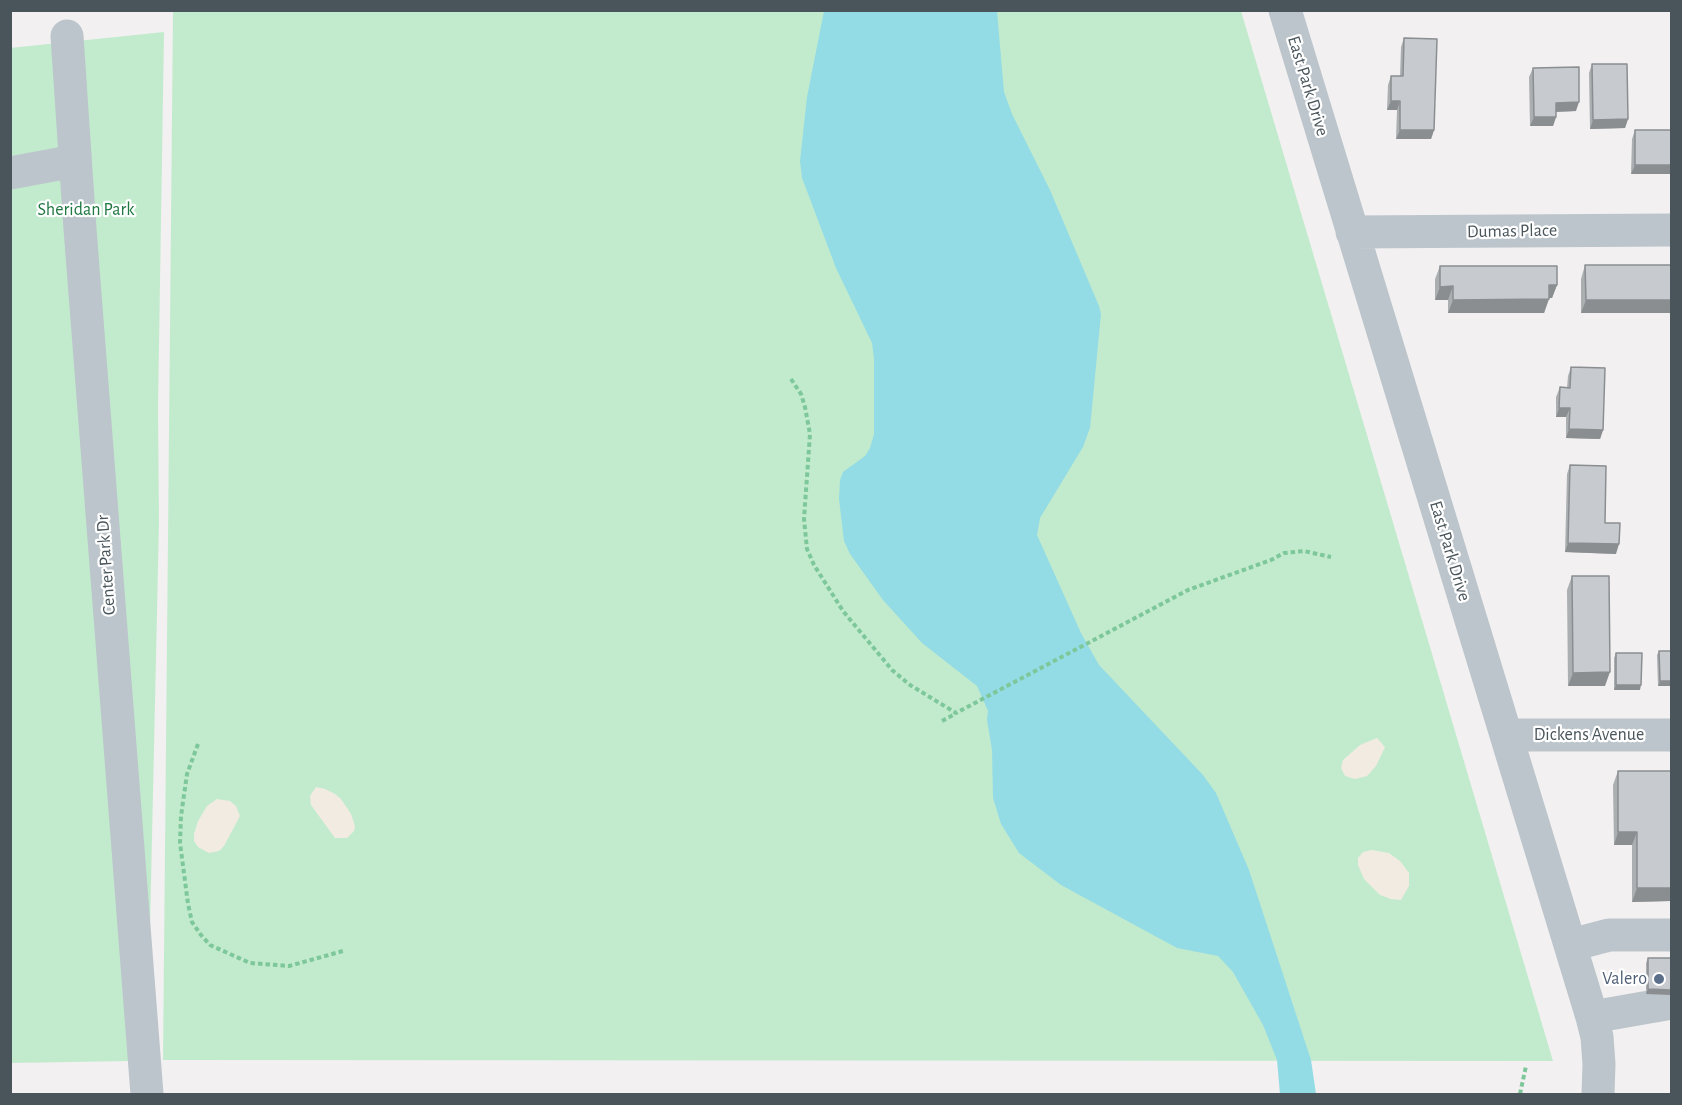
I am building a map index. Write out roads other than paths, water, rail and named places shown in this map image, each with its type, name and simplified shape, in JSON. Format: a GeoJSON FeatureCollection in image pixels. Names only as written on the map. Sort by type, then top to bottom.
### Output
{"type":"FeatureCollection","features":[{"type":"Feature","properties":{"kind":"street","name":"East Park Drive"},"geometry":{"type":"LineString","coordinates":[[1285,10],[1593,1017],[1599,1064],[1598,1095]]}},
{"type":"Feature","properties":{"kind":"street","name":"Center Park Dr"},"geometry":{"type":"LineString","coordinates":[[67,36],[147,1095]]}},
{"type":"Feature","properties":{"kind":"street"},"geometry":{"type":"LineString","coordinates":[[10,173],[75,161]]}},
{"type":"Feature","properties":{"kind":"street","name":"Dumas Place"},"geometry":{"type":"LineString","coordinates":[[1352,232],[1671,230]]}},
{"type":"Feature","properties":{"kind":"street","name":"Dickens Avenue"},"geometry":{"type":"LineString","coordinates":[[1507,735],[1671,735]]}},
{"type":"Feature","properties":{"kind":"street"},"geometry":{"type":"LineString","coordinates":[[1571,945],[1609,935],[1671,935]]}},
{"type":"Feature","properties":{"kind":"street"},"geometry":{"type":"LineString","coordinates":[[1593,1017],[1671,1003]]}},
{"type":"Feature","properties":{"kind":"water"},"geometry":{"type":"Polygon","coordinates":[[[824,11],[997,11],[1004,92],[1012,114],[1050,190],[1101,314],[1090,428],[1083,447],[1040,518],[1037,535],[1081,633],[1099,665],[1203,775],[1216,793],[1249,870],[1311,1060],[1316,1094],[1280,1094],[1277,1060],[1263,1025],[1233,972],[1218,956],[1177,948],[1061,885],[1019,853],[1001,824],[993,798],[988,711],[977,686],[922,643],[883,600],[850,554],[844,541],[839,499],[840,480],[843,472],[865,456],[874,434],[874,359],[872,343],[836,268],[802,178],[800,161],[807,97],[824,11]]]}},
{"type":"Feature","properties":{"kind":"place","name":"Valero"},"geometry":{"type":"Point","coordinates":[1659,979]}},
{"type":"Feature","properties":{"kind":"park label","name":"Sheridan Park"},"geometry":{"type":"Point","coordinates":[86,210]}}]}
